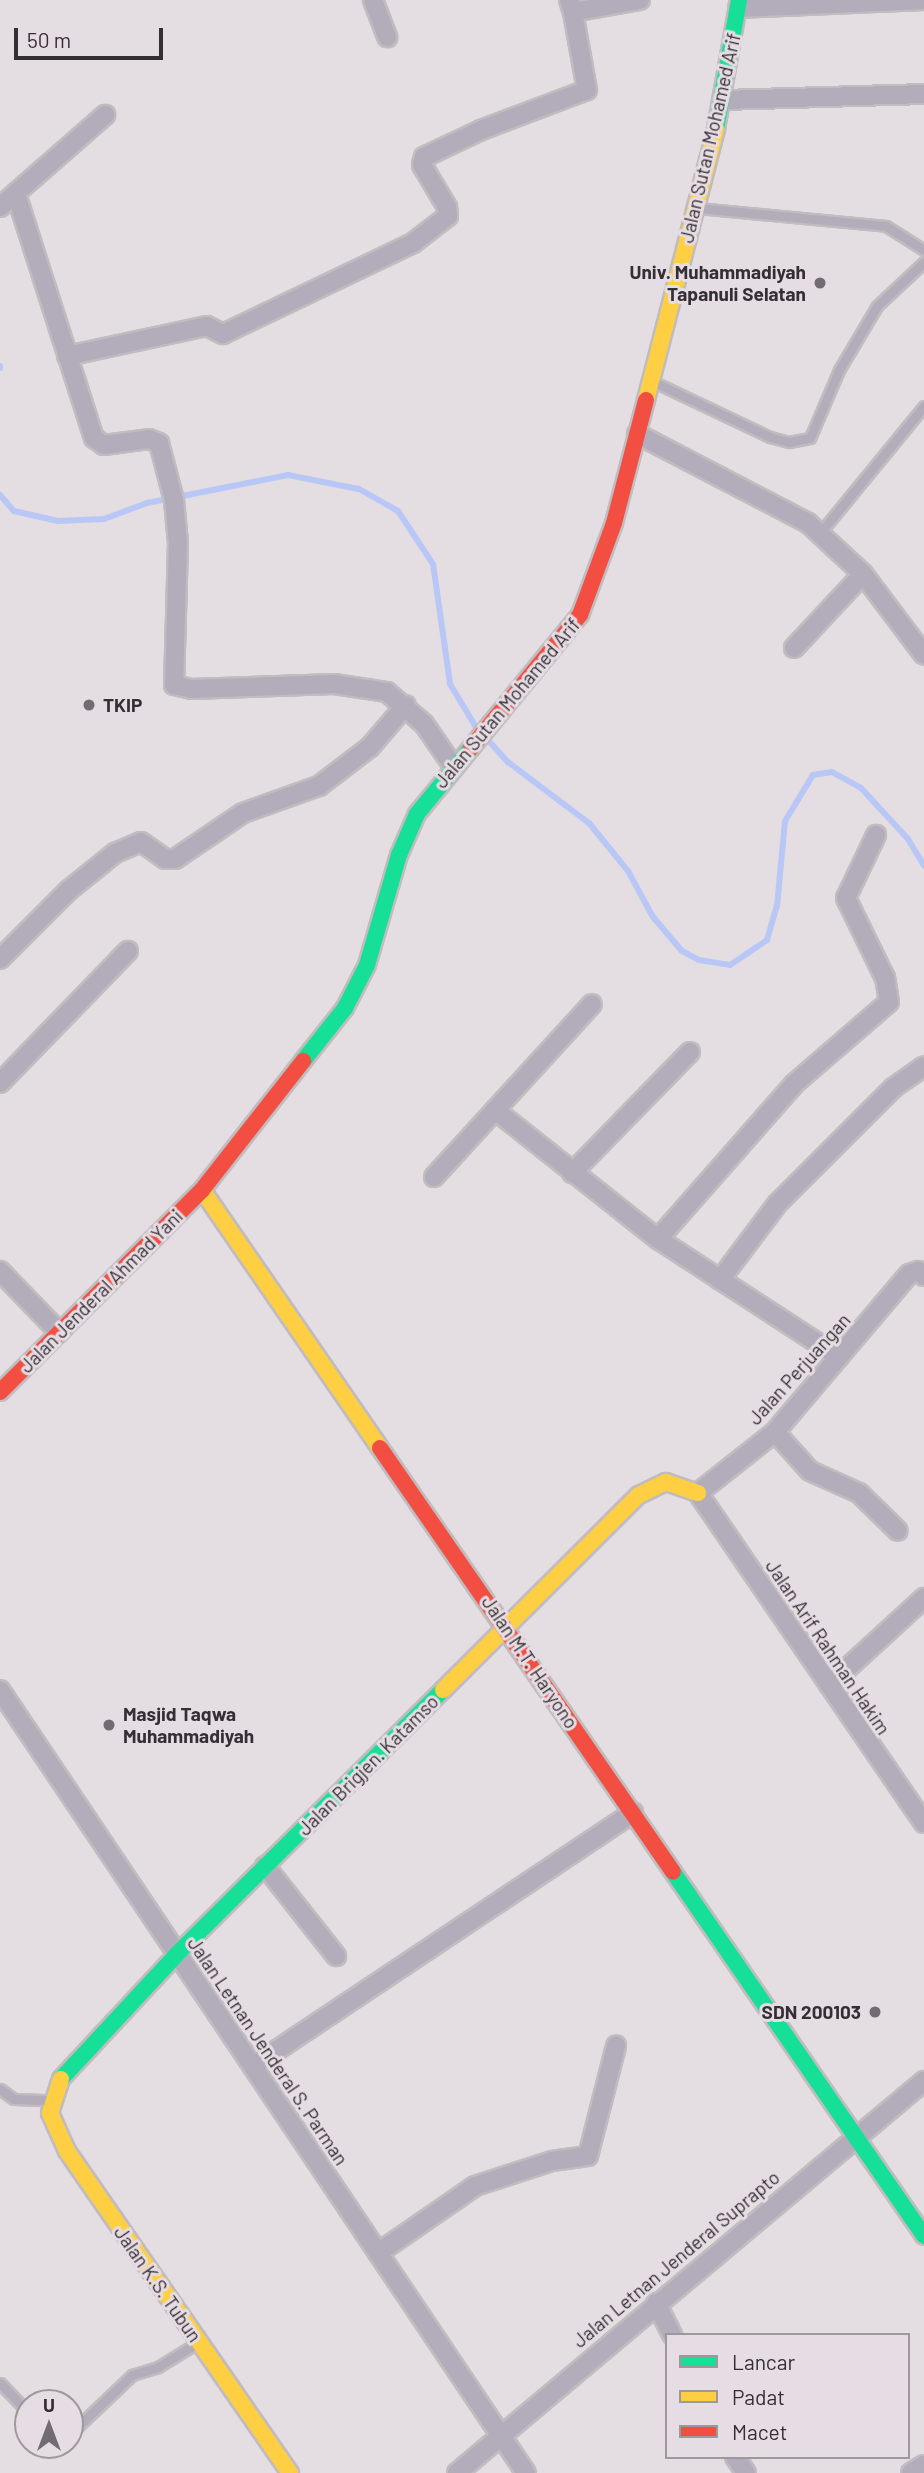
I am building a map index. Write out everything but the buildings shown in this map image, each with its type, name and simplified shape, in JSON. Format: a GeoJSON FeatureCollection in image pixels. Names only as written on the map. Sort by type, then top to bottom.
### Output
{"type":"FeatureCollection","features":[{"type":"Feature","properties":{"kind":"street"},"geometry":{"type":"LineString","coordinates":[[373,0],[387,37]]}},
{"type":"Feature","properties":{"kind":"street"},"geometry":{"type":"LineString","coordinates":[[67,356],[206,326],[223,334],[413,243],[448,216],[422,165],[424,158],[481,130],[587,90],[571,6],[640,0]]}},
{"type":"Feature","properties":{"kind":"street"},"geometry":{"type":"LineString","coordinates":[[738,4],[924,0]]}},
{"type":"Feature","properties":{"kind":"street","name":"Jalan Sutan Mohamed Arif"},"geometry":{"type":"LineString","coordinates":[[202,1190],[358,988],[408,831],[453,766],[512,702],[580,615],[614,523],[723,100],[738,4]]}},
{"type":"Feature","properties":{"kind":"street"},"geometry":{"type":"LineString","coordinates":[[723,100],[924,94]]}},
{"type":"Feature","properties":{"kind":"street"},"geometry":{"type":"LineString","coordinates":[[0,207],[105,115]]}},
{"type":"Feature","properties":{"kind":"street"},"geometry":{"type":"LineString","coordinates":[[16,194],[97,443],[149,439],[159,443],[174,500],[178,543],[174,685],[192,689],[334,684],[387,692],[406,705],[453,766]]}},
{"type":"Feature","properties":{"kind":"street"},"geometry":{"type":"LineString","coordinates":[[637,434],[779,506],[820,533],[863,574],[924,654]]}},
{"type":"Feature","properties":{"kind":"street"},"geometry":{"type":"LineString","coordinates":[[793,648],[863,574]]}},
{"type":"Feature","properties":{"kind":"street"},"geometry":{"type":"LineString","coordinates":[[0,959],[69,890],[115,853],[141,842],[165,859],[175,859],[243,813],[319,786],[370,747],[406,705]]}},
{"type":"Feature","properties":{"kind":"street"},"geometry":{"type":"LineString","coordinates":[[658,1239],[793,1084],[889,1002],[884,978],[846,898],[876,835]]}},
{"type":"Feature","properties":{"kind":"street"},"geometry":{"type":"LineString","coordinates":[[0,1083],[128,951]]}},
{"type":"Feature","properties":{"kind":"street"},"geometry":{"type":"LineString","coordinates":[[434,1177],[592,1004]]}},
{"type":"Feature","properties":{"kind":"street"},"geometry":{"type":"LineString","coordinates":[[572,1173],[690,1052]]}},
{"type":"Feature","properties":{"kind":"street"},"geometry":{"type":"LineString","coordinates":[[720,1280],[777,1204],[894,1088],[924,1066]]}},
{"type":"Feature","properties":{"kind":"street"},"geometry":{"type":"LineString","coordinates":[[495,1110],[658,1239],[839,1357]]}},
{"type":"Feature","properties":{"kind":"street","name":"Jalan Jenderal Ahmad Yani"},"geometry":{"type":"LineString","coordinates":[[0,1392],[202,1190]]}},
{"type":"Feature","properties":{"kind":"street","name":"Jalan M.T. Haryono"},"geometry":{"type":"LineString","coordinates":[[202,1190],[508,1628],[924,2236]]}},
{"type":"Feature","properties":{"kind":"street"},"geometry":{"type":"LineString","coordinates":[[0,1271],[59,1332]]}},
{"type":"Feature","properties":{"kind":"street","name":"Jalan Perjuangan"},"geometry":{"type":"LineString","coordinates":[[698,1493],[775,1432],[909,1274],[915,1271],[924,1276]]}},
{"type":"Feature","properties":{"kind":"street"},"geometry":{"type":"LineString","coordinates":[[775,1432],[810,1471],[859,1493],[898,1531]]}},
{"type":"Feature","properties":{"kind":"street","name":"Jalan Brigjen. Katamso"},"geometry":{"type":"LineString","coordinates":[[55,2093],[177,1954],[651,1486],[674,1482],[698,1493]]}},
{"type":"Feature","properties":{"kind":"street","name":"Jalan Arif Rahman Hakim"},"geometry":{"type":"LineString","coordinates":[[698,1493],[924,1823]]}},
{"type":"Feature","properties":{"kind":"street"},"geometry":{"type":"LineString","coordinates":[[829,1685],[924,1598]]}},
{"type":"Feature","properties":{"kind":"street","name":"Jalan Letnan Jenderal S. Parman"},"geometry":{"type":"LineString","coordinates":[[0,1690],[499,2437],[526,2473]]}},
{"type":"Feature","properties":{"kind":"street"},"geometry":{"type":"LineString","coordinates":[[253,2066],[633,1813]]}},
{"type":"Feature","properties":{"kind":"street"},"geometry":{"type":"LineString","coordinates":[[265,1866],[336,1956]]}},
{"type":"Feature","properties":{"kind":"street"},"geometry":{"type":"LineString","coordinates":[[378,2253],[475,2186],[525,2168],[588,2156],[617,2046]]}},
{"type":"Feature","properties":{"kind":"street","name":"Jalan Letnan Jenderal Suprapto"},"geometry":{"type":"LineString","coordinates":[[457,2473],[854,2136],[924,2081]]}},
{"type":"Feature","properties":{"kind":"street","name":"Jalan K.S. Tubun"},"geometry":{"type":"LineString","coordinates":[[55,2093],[50,2113],[67,2151],[290,2473]]}},
{"type":"Feature","properties":{"kind":"street"},"geometry":{"type":"LineString","coordinates":[[656,2303],[671,2333]]}},
{"type":"Feature","properties":{"kind":"lane"},"geometry":{"type":"LineString","coordinates":[[695,208],[886,226],[924,250]]}},
{"type":"Feature","properties":{"kind":"lane"},"geometry":{"type":"LineString","coordinates":[[650,381],[770,437],[789,442],[810,438],[839,370],[877,306],[924,262]]}},
{"type":"Feature","properties":{"kind":"lane"},"geometry":{"type":"LineString","coordinates":[[820,533],[924,406]]}},
{"type":"Feature","properties":{"kind":"lane"},"geometry":{"type":"LineString","coordinates":[[0,2088],[14,2099],[55,2093]]}},
{"type":"Feature","properties":{"kind":"lane"},"geometry":{"type":"LineString","coordinates":[[84,2421],[132,2375],[158,2367],[199,2342]]}},
{"type":"Feature","properties":{"kind":"lane"},"geometry":{"type":"LineString","coordinates":[[0,2382],[14,2397]]}},
{"type":"Feature","properties":{"kind":"waterway"},"geometry":{"type":"LineString","coordinates":[[0,495],[14,511],[58,521],[104,519],[147,503],[288,475],[359,489],[398,511],[433,564],[450,684],[477,729]]}},
{"type":"Feature","properties":{"kind":"waterway"},"geometry":{"type":"LineString","coordinates":[[487,739],[508,762],[589,823],[628,871],[653,917],[682,951],[699,960],[730,965],[767,940],[777,906],[785,821],[813,775],[832,772],[861,788],[908,839],[924,866]]}},
{"type":"Feature","properties":{"kind":"traffic: fast"},"geometry":{"type":"LineString","coordinates":[[716,129],[739,0]]}},
{"type":"Feature","properties":{"kind":"traffic: fast"},"geometry":{"type":"LineString","coordinates":[[303,1061],[345,1008],[367,965],[399,855],[417,814],[471,748]]}},
{"type":"Feature","properties":{"kind":"traffic: fast"},"geometry":{"type":"LineString","coordinates":[[61,2079],[177,1954],[443,1690]]}},
{"type":"Feature","properties":{"kind":"traffic: fast"},"geometry":{"type":"LineString","coordinates":[[673,1872],[924,2236]]}},
{"type":"Feature","properties":{"kind":"traffic: slow"},"geometry":{"type":"LineString","coordinates":[[646,400],[716,129]]}},
{"type":"Feature","properties":{"kind":"traffic: slow"},"geometry":{"type":"LineString","coordinates":[[202,1190],[380,1448]]}},
{"type":"Feature","properties":{"kind":"traffic: slow"},"geometry":{"type":"LineString","coordinates":[[443,1690],[639,1495],[666,1482],[698,1493]]}},
{"type":"Feature","properties":{"kind":"traffic: slow"},"geometry":{"type":"LineString","coordinates":[[61,2079],[50,2113],[67,2151],[290,2473]]}},
{"type":"Feature","properties":{"kind":"traffic: jam"},"geometry":{"type":"LineString","coordinates":[[471,748],[580,615],[614,523],[646,400]]}},
{"type":"Feature","properties":{"kind":"traffic: jam"},"geometry":{"type":"LineString","coordinates":[[0,1392],[202,1190],[303,1061]]}},
{"type":"Feature","properties":{"kind":"traffic: jam"},"geometry":{"type":"LineString","coordinates":[[380,1448],[673,1872]]}},
{"type":"Feature","properties":{"kind":"place","name":"Univ. Muhammadiyah Tapanuli Selatan"},"geometry":{"type":"Point","coordinates":[820,283]}},
{"type":"Feature","properties":{"kind":"place","name":"TKIP"},"geometry":{"type":"Point","coordinates":[89,705]}},
{"type":"Feature","properties":{"kind":"place","name":"Masjid Taqwa Muhammadiyah"},"geometry":{"type":"Point","coordinates":[109,1725]}},
{"type":"Feature","properties":{"kind":"place","name":"SDN 200103"},"geometry":{"type":"Point","coordinates":[875,2012]}}]}
